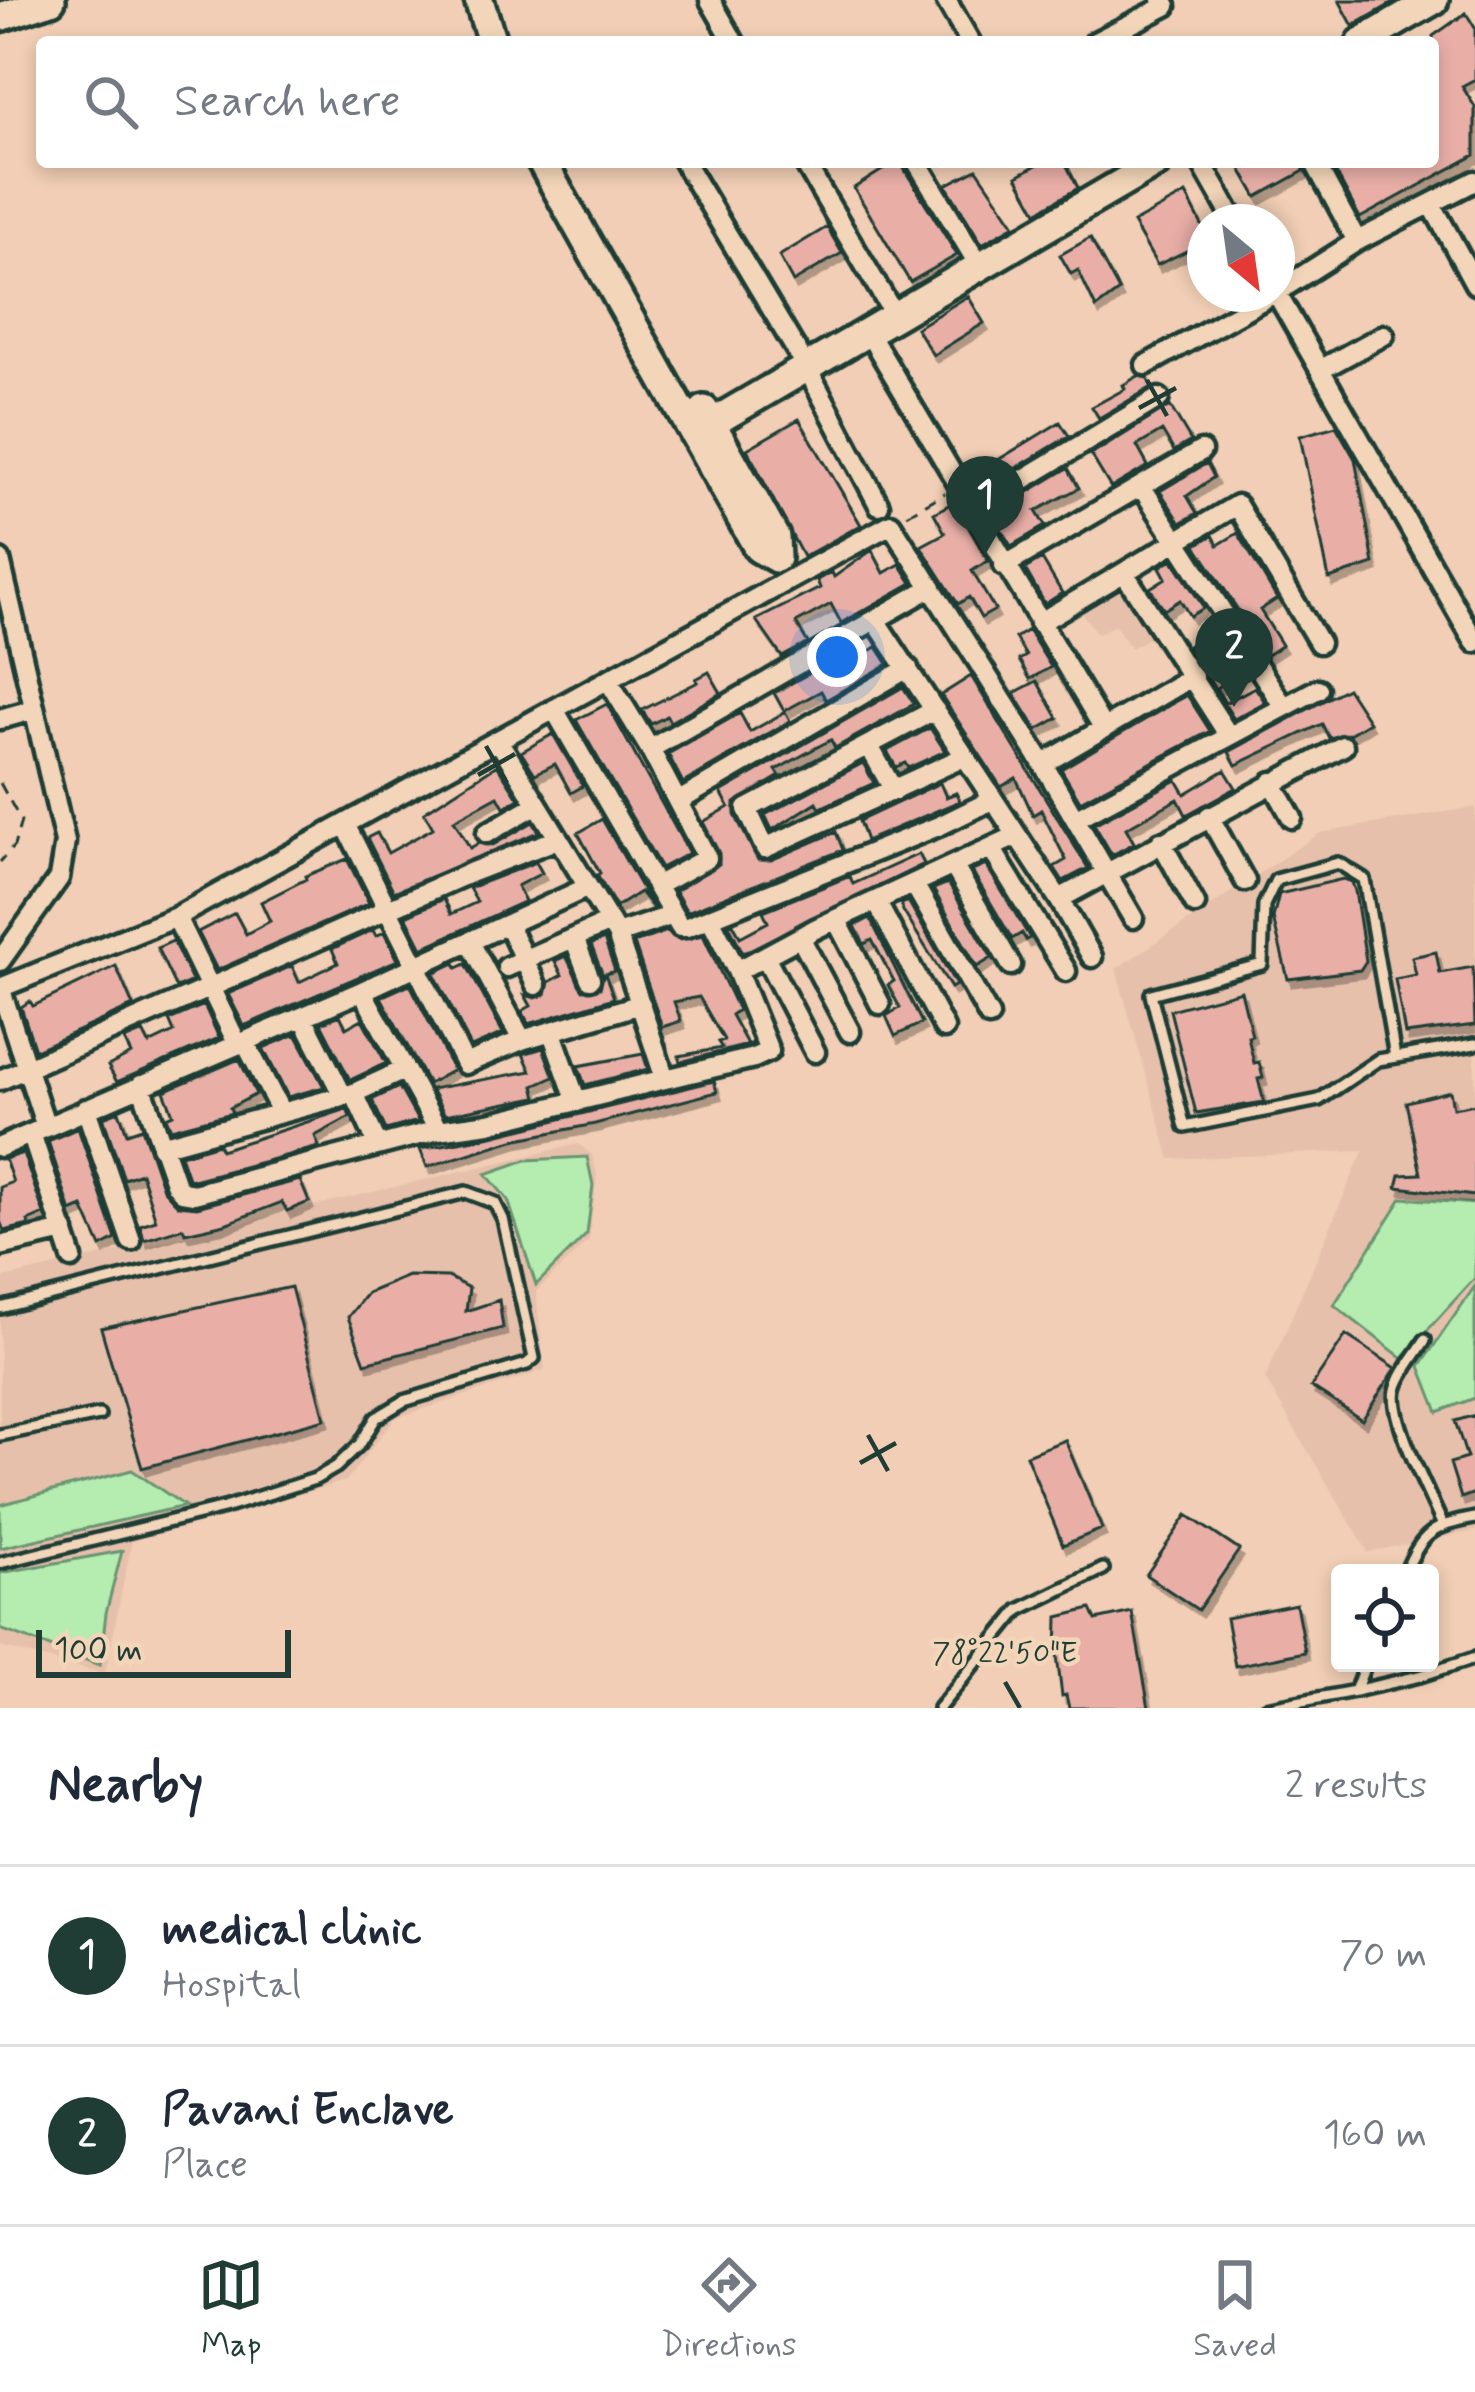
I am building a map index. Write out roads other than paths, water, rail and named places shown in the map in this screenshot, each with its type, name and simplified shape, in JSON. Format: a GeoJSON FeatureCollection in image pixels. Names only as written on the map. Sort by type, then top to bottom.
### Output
{"type":"FeatureCollection","features":[{"type":"Feature","properties":{"kind":"street"},"geometry":{"type":"LineString","coordinates":[[0,16],[51,0]]}},
{"type":"Feature","properties":{"kind":"street"},"geometry":{"type":"LineString","coordinates":[[479,0],[490,36]]}},
{"type":"Feature","properties":{"kind":"street"},"geometry":{"type":"LineString","coordinates":[[496,0],[507,36]]}},
{"type":"Feature","properties":{"kind":"street"},"geometry":{"type":"LineString","coordinates":[[710,0],[731,36]]}},
{"type":"Feature","properties":{"kind":"street"},"geometry":{"type":"LineString","coordinates":[[946,0],[967,36]]}},
{"type":"Feature","properties":{"kind":"street"},"geometry":{"type":"LineString","coordinates":[[1108,36],[1166,6],[1162,0]]}},
{"type":"Feature","properties":{"kind":"street"},"geometry":{"type":"LineString","coordinates":[[1372,36],[1434,0]]}},
{"type":"Feature","properties":{"kind":"street"},"geometry":{"type":"LineString","coordinates":[[546,168],[704,429]]}},
{"type":"Feature","properties":{"kind":"street"},"geometry":{"type":"LineString","coordinates":[[565,168],[704,429],[758,548],[782,569]]}},
{"type":"Feature","properties":{"kind":"street"},"geometry":{"type":"LineString","coordinates":[[688,168],[807,368],[879,506]]}},
{"type":"Feature","properties":{"kind":"street"},"geometry":{"type":"LineString","coordinates":[[808,168],[895,316]]}},
{"type":"Feature","properties":{"kind":"street"},"geometry":{"type":"LineString","coordinates":[[921,168],[980,267]]}},
{"type":"Feature","properties":{"kind":"street"},"geometry":{"type":"LineString","coordinates":[[704,429],[1148,168]]}},
{"type":"Feature","properties":{"kind":"street"},"geometry":{"type":"LineString","coordinates":[[1204,168],[1225,204]]}},
{"type":"Feature","properties":{"kind":"street"},"geometry":{"type":"LineString","coordinates":[[1317,168],[1357,241]]}},
{"type":"Feature","properties":{"kind":"street"},"geometry":{"type":"LineString","coordinates":[[1295,281],[1357,241],[1475,181]]}},
{"type":"Feature","properties":{"kind":"street"},"geometry":{"type":"LineString","coordinates":[[1432,205],[1475,284]]}},
{"type":"Feature","properties":{"kind":"street"},"geometry":{"type":"LineString","coordinates":[[1146,365],[1242,312]]}},
{"type":"Feature","properties":{"kind":"street"},"geometry":{"type":"LineString","coordinates":[[1287,312],[1475,642]]}},
{"type":"Feature","properties":{"kind":"street"},"geometry":{"type":"LineString","coordinates":[[868,332],[1104,729]]}},
{"type":"Feature","properties":{"kind":"street"},"geometry":{"type":"LineString","coordinates":[[1320,370],[1384,334]]}},
{"type":"Feature","properties":{"kind":"street"},"geometry":{"type":"LineString","coordinates":[[971,511],[1159,398]]}},
{"type":"Feature","properties":{"kind":"street"},"geometry":{"type":"LineString","coordinates":[[1004,566],[1201,451]]}},
{"type":"Feature","properties":{"kind":"street"},"geometry":{"type":"LineString","coordinates":[[1141,486],[1284,707]]}},
{"type":"Feature","properties":{"kind":"street"},"geometry":{"type":"LineString","coordinates":[[1039,622],[1237,505],[1319,644]]}},
{"type":"Feature","properties":{"kind":"street"},"geometry":{"type":"LineString","coordinates":[[72,1258],[27,1070],[0,987],[176,917],[608,680],[782,569],[891,524],[1043,764],[1133,918]]}},
{"type":"Feature","properties":{"kind":"street"},"geometry":{"type":"LineString","coordinates":[[0,560],[14,671],[32,710],[64,842],[58,878],[0,961]]}},
{"type":"Feature","properties":{"kind":"street"},"geometry":{"type":"LineString","coordinates":[[1125,574],[1229,736]]}},
{"type":"Feature","properties":{"kind":"street"},"geometry":{"type":"LineString","coordinates":[[650,749],[932,587]]}},
{"type":"Feature","properties":{"kind":"street"},"geometry":{"type":"LineString","coordinates":[[875,620],[1059,899],[1092,957]]}},
{"type":"Feature","properties":{"kind":"street"},"geometry":{"type":"LineString","coordinates":[[679,801],[908,668]]}},
{"type":"Feature","properties":{"kind":"street"},"geometry":{"type":"LineString","coordinates":[[1043,764],[1193,676]]}},
{"type":"Feature","properties":{"kind":"street"},"geometry":{"type":"LineString","coordinates":[[608,680],[679,801],[707,860],[658,885]]}},
{"type":"Feature","properties":{"kind":"street"},"geometry":{"type":"LineString","coordinates":[[1075,819],[1318,689]]}},
{"type":"Feature","properties":{"kind":"street"},"geometry":{"type":"LineString","coordinates":[[0,719],[32,710]]}},
{"type":"Feature","properties":{"kind":"street"},"geometry":{"type":"LineString","coordinates":[[554,710],[684,928],[992,800]]}},
{"type":"Feature","properties":{"kind":"street"},"geometry":{"type":"LineString","coordinates":[[935,710],[747,809],[765,848],[964,757]]}},
{"type":"Feature","properties":{"kind":"street"},"geometry":{"type":"LineString","coordinates":[[498,740],[614,928],[664,1079]]}},
{"type":"Feature","properties":{"kind":"street"},"geometry":{"type":"LineString","coordinates":[[869,746],[894,791]]}},
{"type":"Feature","properties":{"kind":"street"},"geometry":{"type":"LineString","coordinates":[[1059,899],[1343,746]]}},
{"type":"Feature","properties":{"kind":"street"},"geometry":{"type":"LineString","coordinates":[[1272,782],[1292,818]]}},
{"type":"Feature","properties":{"kind":"street"},"geometry":{"type":"LineString","coordinates":[[487,833],[536,805]]}},
{"type":"Feature","properties":{"kind":"street"},"geometry":{"type":"LineString","coordinates":[[1209,816],[1246,881]]}},
{"type":"Feature","properties":{"kind":"street"},"geometry":{"type":"LineString","coordinates":[[345,824],[465,1064],[522,1040],[641,1004]]}},
{"type":"Feature","properties":{"kind":"street"},"geometry":{"type":"LineString","coordinates":[[736,971],[1016,836]]}},
{"type":"Feature","properties":{"kind":"street"},"geometry":{"type":"LineString","coordinates":[[0,1080],[558,839]]}},
{"type":"Feature","properties":{"kind":"street"},"geometry":{"type":"LineString","coordinates":[[1161,842],[1195,904]]}},
{"type":"Feature","properties":{"kind":"street"},"geometry":{"type":"LineString","coordinates":[[991,848],[1066,971]]}},
{"type":"Feature","properties":{"kind":"street"},"geometry":{"type":"LineString","coordinates":[[953,865],[1011,965]]}},
{"type":"Feature","properties":{"kind":"street"},"geometry":{"type":"LineString","coordinates":[[914,884],[989,1016]]}},
{"type":"Feature","properties":{"kind":"street"},"geometry":{"type":"LineString","coordinates":[[0,1147],[362,992],[588,887]]}},
{"type":"Feature","properties":{"kind":"street"},"geometry":{"type":"LineString","coordinates":[[876,901],[944,1028]]}},
{"type":"Feature","properties":{"kind":"street"},"geometry":{"type":"LineString","coordinates":[[516,963],[574,938],[673,916]]}},
{"type":"Feature","properties":{"kind":"street"},"geometry":{"type":"LineString","coordinates":[[176,917],[281,1112]]}},
{"type":"Feature","properties":{"kind":"street"},"geometry":{"type":"LineString","coordinates":[[141,1085],[176,1185],[194,1194],[438,1130],[489,1123],[754,1058],[769,1051],[710,918]]}},
{"type":"Feature","properties":{"kind":"street"},"geometry":{"type":"LineString","coordinates":[[836,919],[880,1004]]}},
{"type":"Feature","properties":{"kind":"street"},"geometry":{"type":"LineString","coordinates":[[508,925],[516,963],[536,985]]}},
{"type":"Feature","properties":{"kind":"street"},"geometry":{"type":"LineString","coordinates":[[800,937],[850,1032]]}},
{"type":"Feature","properties":{"kind":"street"},"geometry":{"type":"LineString","coordinates":[[574,938],[590,979]]}},
{"type":"Feature","properties":{"kind":"street"},"geometry":{"type":"LineString","coordinates":[[470,942],[522,1040]]}},
{"type":"Feature","properties":{"kind":"street"},"geometry":{"type":"LineString","coordinates":[[765,956],[815,1052]]}},
{"type":"Feature","properties":{"kind":"street"},"geometry":{"type":"LineString","coordinates":[[362,992],[438,1130]]}},
{"type":"Feature","properties":{"kind":"street"},"geometry":{"type":"LineString","coordinates":[[303,1017],[378,1145]]}},
{"type":"Feature","properties":{"kind":"street"},"geometry":{"type":"LineString","coordinates":[[552,1033],[577,1102]]}},
{"type":"Feature","properties":{"kind":"street"},"geometry":{"type":"LineString","coordinates":[[161,1146],[348,1094],[404,1070]]}},
{"type":"Feature","properties":{"kind":"street"},"geometry":{"type":"LineString","coordinates":[[86,1109],[131,1240]]}},
{"type":"Feature","properties":{"kind":"street"},"geometry":{"type":"LineString","coordinates":[[0,1246],[64,1231]]}},
{"type":"Feature","properties":{"kind":"lane"},"geometry":{"type":"LineString","coordinates":[[1395,1058],[1364,879],[1338,863],[1276,880],[1264,904],[1262,964],[1151,994],[1184,1127],[1319,1100],[1378,1060],[1395,1058],[1475,1044]]}},
{"type":"Feature","properties":{"kind":"lane"},"geometry":{"type":"LineString","coordinates":[[0,1309],[466,1192],[495,1203],[503,1219],[534,1350],[527,1364],[404,1401],[376,1418],[360,1444],[336,1467],[314,1479],[224,1508],[0,1564]]}},
{"type":"Feature","properties":{"kind":"lane"},"geometry":{"type":"LineString","coordinates":[[1425,1340],[1396,1386],[1395,1396],[1401,1424],[1443,1526]]}},
{"type":"Feature","properties":{"kind":"lane"},"geometry":{"type":"LineString","coordinates":[[0,1435],[99,1415]]}},
{"type":"Feature","properties":{"kind":"lane"},"geometry":{"type":"LineString","coordinates":[[1409,1564],[1418,1541],[1443,1526],[1475,1519]]}},
{"type":"Feature","properties":{"kind":"lane"},"geometry":{"type":"LineString","coordinates":[[939,1708],[1019,1610],[1103,1569]]}},
{"type":"Feature","properties":{"kind":"lane"},"geometry":{"type":"LineString","coordinates":[[1265,1708],[1354,1691],[1475,1658]]}},
{"type":"Feature","properties":{"kind":"lane"},"geometry":{"type":"LineString","coordinates":[[1354,1691],[1362,1672]]}},
{"type":"Feature","properties":{"kind":"place","name":"medical clinic"},"geometry":{"type":"Point","coordinates":[985,555]}},
{"type":"Feature","properties":{"kind":"place","name":"Pavani Enclave"},"geometry":{"type":"Point","coordinates":[1234,707]}}]}
